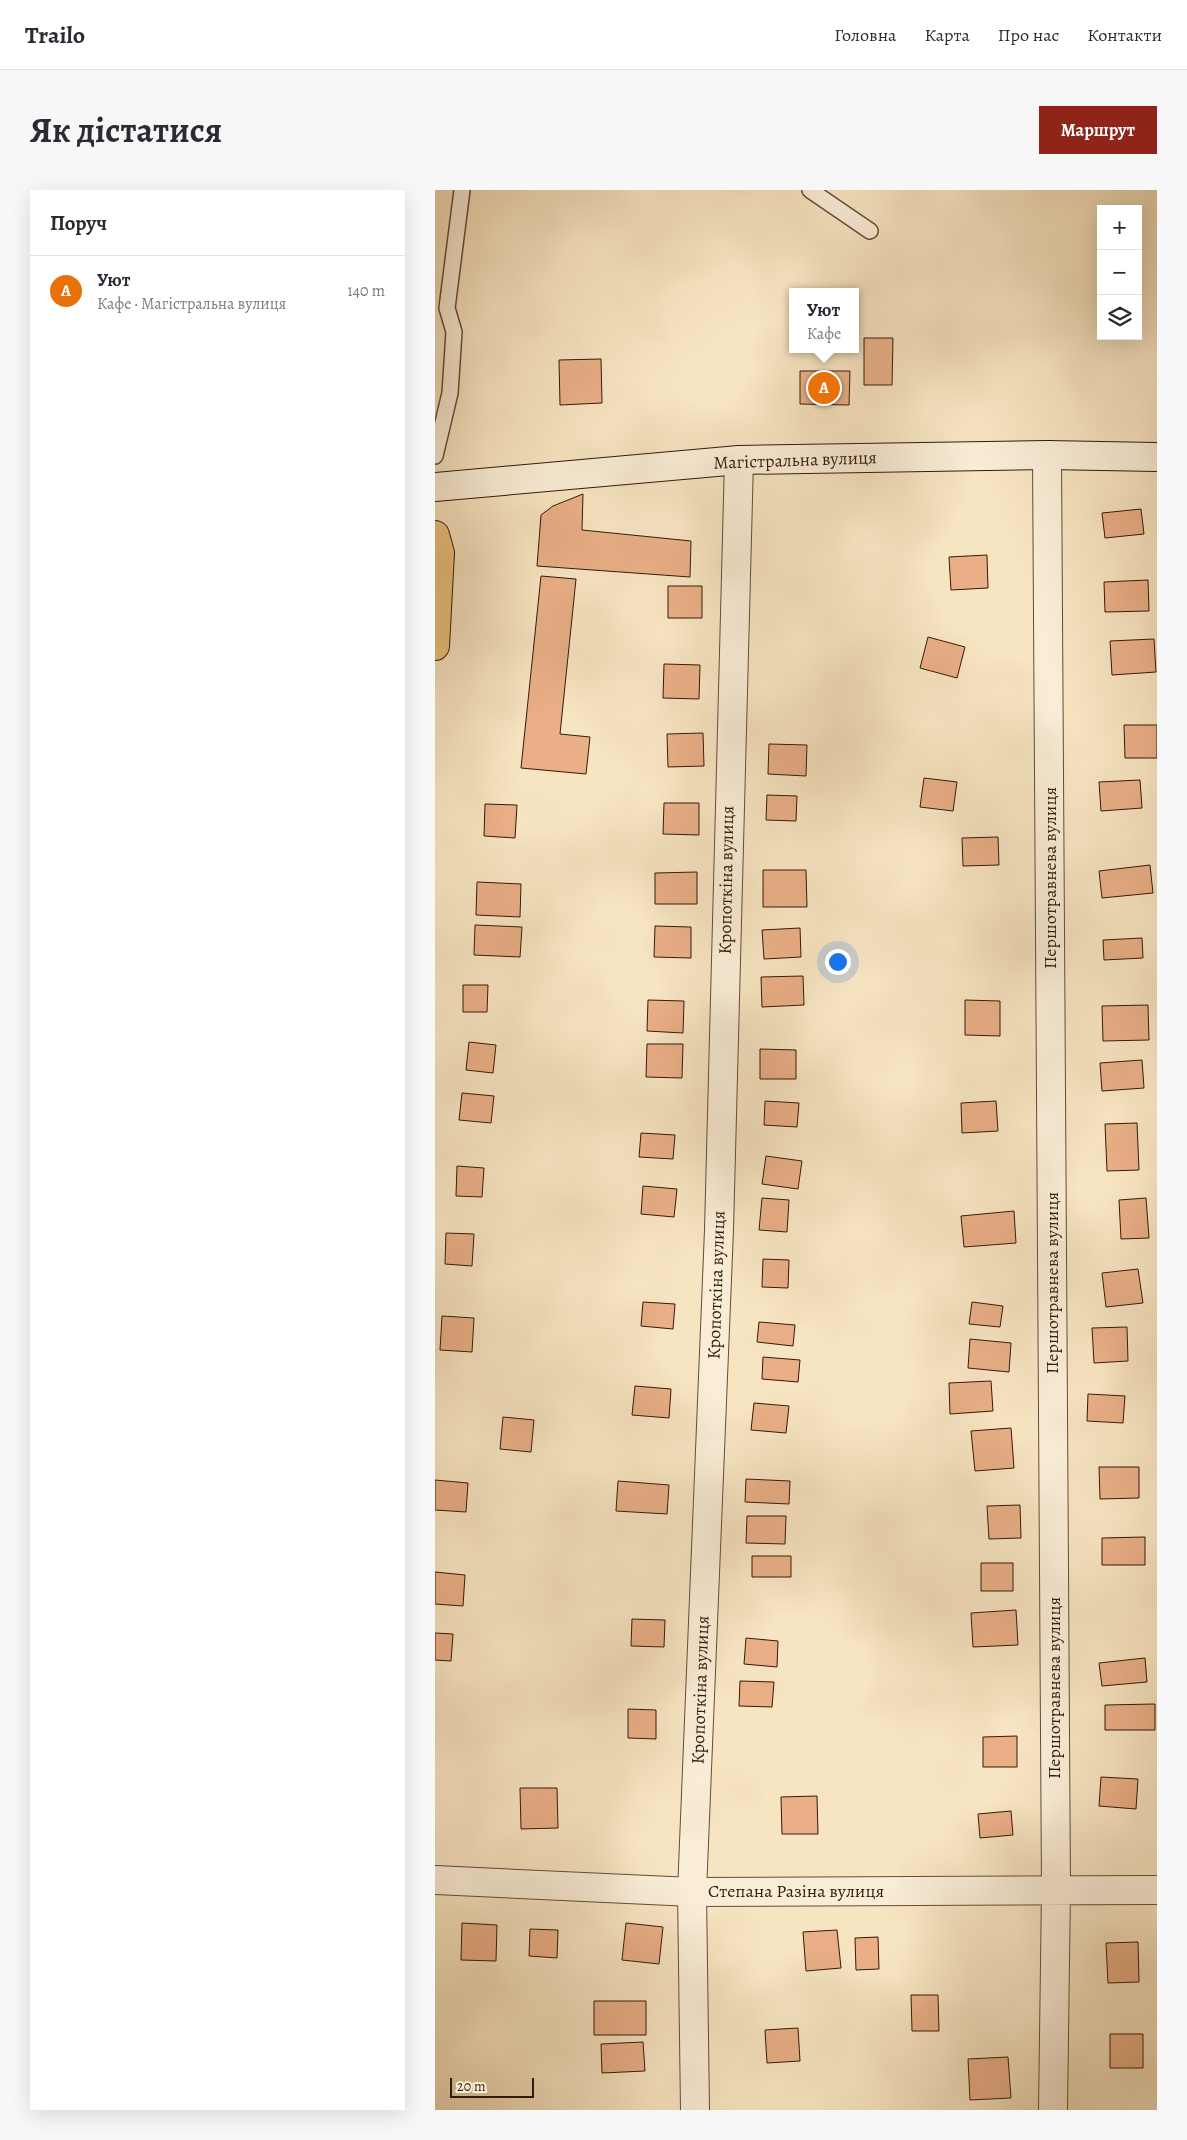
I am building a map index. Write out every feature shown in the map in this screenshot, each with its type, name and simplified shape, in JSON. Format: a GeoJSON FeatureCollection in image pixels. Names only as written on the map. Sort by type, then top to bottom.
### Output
{"type":"FeatureCollection","features":[{"type":"Feature","properties":{"kind":"main road"},"geometry":{"type":"LineString","coordinates":[[435,535],[440,553],[435,646]]}},
{"type":"Feature","properties":{"kind":"street","name":"Магістральна вулиця"},"geometry":{"type":"LineString","coordinates":[[435,487],[739,460],[1047,455],[1157,457]]}},
{"type":"Feature","properties":{"kind":"street","name":"Першотравнева вулиця"},"geometry":{"type":"LineString","coordinates":[[1047,455],[1056,1890],[1053,2110]]}},
{"type":"Feature","properties":{"kind":"street","name":"Кропоткіна вулиця"},"geometry":{"type":"LineString","coordinates":[[695,2110],[692,1892],[719,1230],[739,460]]}},
{"type":"Feature","properties":{"kind":"street","name":"Степана Разіна вулиця"},"geometry":{"type":"LineString","coordinates":[[435,1880],[692,1892],[1157,1890]]}},
{"type":"Feature","properties":{"kind":"lane"},"geometry":{"type":"LineString","coordinates":[[435,456],[450,393],[454,332],[447,308],[461,190]]}},
{"type":"Feature","properties":{"kind":"lane"},"geometry":{"type":"LineString","coordinates":[[810,190],[870,231]]}},
{"type":"Feature","properties":{"kind":"building"},"geometry":{"type":"Polygon","coordinates":[[[864,338],[893,338],[892,385],[864,385],[864,338]]]}},
{"type":"Feature","properties":{"kind":"building"},"geometry":{"type":"Polygon","coordinates":[[[601,359],[602,403],[560,405],[559,360],[601,359]]]}},
{"type":"Feature","properties":{"kind":"building"},"geometry":{"type":"Polygon","coordinates":[[[800,371],[850,371],[849,405],[800,404],[800,371]]]}},
{"type":"Feature","properties":{"kind":"building"},"geometry":{"type":"Polygon","coordinates":[[[583,494],[582,530],[691,541],[690,577],[537,566],[541,515],[553,506],[583,494]]]}},
{"type":"Feature","properties":{"kind":"building"},"geometry":{"type":"Polygon","coordinates":[[[1141,509],[1144,534],[1105,538],[1102,513],[1141,509]]]}},
{"type":"Feature","properties":{"kind":"building"},"geometry":{"type":"Polygon","coordinates":[[[987,555],[988,588],[951,590],[949,557],[987,555]]]}},
{"type":"Feature","properties":{"kind":"building"},"geometry":{"type":"Polygon","coordinates":[[[541,576],[576,579],[560,734],[590,737],[586,774],[521,768],[541,576]]]}},
{"type":"Feature","properties":{"kind":"building"},"geometry":{"type":"Polygon","coordinates":[[[1148,580],[1149,611],[1105,612],[1104,582],[1148,580]]]}},
{"type":"Feature","properties":{"kind":"building"},"geometry":{"type":"Polygon","coordinates":[[[668,586],[702,586],[702,618],[668,618],[668,586]]]}},
{"type":"Feature","properties":{"kind":"building"},"geometry":{"type":"Polygon","coordinates":[[[928,637],[965,647],[957,678],[920,668],[928,637]]]}},
{"type":"Feature","properties":{"kind":"building"},"geometry":{"type":"Polygon","coordinates":[[[1154,639],[1156,672],[1112,675],[1110,641],[1154,639]]]}},
{"type":"Feature","properties":{"kind":"building"},"geometry":{"type":"Polygon","coordinates":[[[664,664],[700,665],[699,699],[663,698],[664,664]]]}},
{"type":"Feature","properties":{"kind":"building"},"geometry":{"type":"Polygon","coordinates":[[[1124,725],[1157,725],[1157,758],[1125,758],[1124,725]]]}},
{"type":"Feature","properties":{"kind":"building"},"geometry":{"type":"Polygon","coordinates":[[[703,733],[704,766],[668,767],[667,734],[703,733]]]}},
{"type":"Feature","properties":{"kind":"building"},"geometry":{"type":"Polygon","coordinates":[[[769,744],[807,745],[806,776],[768,774],[769,744]]]}},
{"type":"Feature","properties":{"kind":"building"},"geometry":{"type":"Polygon","coordinates":[[[924,778],[957,782],[953,811],[920,807],[924,778]]]}},
{"type":"Feature","properties":{"kind":"building"},"geometry":{"type":"Polygon","coordinates":[[[1140,780],[1142,808],[1101,811],[1099,782],[1140,780]]]}},
{"type":"Feature","properties":{"kind":"building"},"geometry":{"type":"Polygon","coordinates":[[[767,795],[797,796],[796,821],[766,820],[767,795]]]}},
{"type":"Feature","properties":{"kind":"building"},"geometry":{"type":"Polygon","coordinates":[[[664,803],[699,803],[699,835],[663,834],[664,803]]]}},
{"type":"Feature","properties":{"kind":"building"},"geometry":{"type":"Polygon","coordinates":[[[485,804],[517,805],[515,838],[484,836],[485,804]]]}},
{"type":"Feature","properties":{"kind":"building"},"geometry":{"type":"Polygon","coordinates":[[[998,837],[999,865],[963,866],[962,838],[998,837]]]}},
{"type":"Feature","properties":{"kind":"building"},"geometry":{"type":"Polygon","coordinates":[[[1150,865],[1153,893],[1102,898],[1099,871],[1150,865]]]}},
{"type":"Feature","properties":{"kind":"building"},"geometry":{"type":"Polygon","coordinates":[[[763,870],[806,870],[807,907],[763,907],[763,870]]]}},
{"type":"Feature","properties":{"kind":"building"},"geometry":{"type":"Polygon","coordinates":[[[697,872],[697,904],[655,904],[655,873],[697,872]]]}},
{"type":"Feature","properties":{"kind":"building"},"geometry":{"type":"Polygon","coordinates":[[[477,882],[521,884],[520,917],[476,915],[477,882]]]}},
{"type":"Feature","properties":{"kind":"building"},"geometry":{"type":"Polygon","coordinates":[[[475,925],[522,927],[520,957],[474,955],[475,925]]]}},
{"type":"Feature","properties":{"kind":"building"},"geometry":{"type":"Polygon","coordinates":[[[655,926],[691,927],[691,958],[654,957],[655,926]]]}},
{"type":"Feature","properties":{"kind":"building"},"geometry":{"type":"Polygon","coordinates":[[[800,928],[801,957],[764,959],[762,930],[800,928]]]}},
{"type":"Feature","properties":{"kind":"building"},"geometry":{"type":"Polygon","coordinates":[[[1142,938],[1143,958],[1104,960],[1103,940],[1142,938]]]}},
{"type":"Feature","properties":{"kind":"building"},"geometry":{"type":"Polygon","coordinates":[[[803,976],[804,1005],[762,1007],[761,977],[803,976]]]}},
{"type":"Feature","properties":{"kind":"building"},"geometry":{"type":"Polygon","coordinates":[[[463,985],[488,985],[487,1012],[463,1012],[463,985]]]}},
{"type":"Feature","properties":{"kind":"building"},"geometry":{"type":"Polygon","coordinates":[[[648,1000],[684,1001],[683,1033],[647,1031],[648,1000]]]}},
{"type":"Feature","properties":{"kind":"building"},"geometry":{"type":"Polygon","coordinates":[[[965,1000],[1000,1001],[1000,1036],[965,1035],[965,1000]]]}},
{"type":"Feature","properties":{"kind":"building"},"geometry":{"type":"Polygon","coordinates":[[[1148,1005],[1149,1040],[1103,1041],[1102,1006],[1148,1005]]]}},
{"type":"Feature","properties":{"kind":"building"},"geometry":{"type":"Polygon","coordinates":[[[469,1042],[496,1045],[493,1073],[466,1070],[469,1042]]]}},
{"type":"Feature","properties":{"kind":"building"},"geometry":{"type":"Polygon","coordinates":[[[647,1044],[683,1044],[682,1078],[646,1077],[647,1044]]]}},
{"type":"Feature","properties":{"kind":"building"},"geometry":{"type":"Polygon","coordinates":[[[760,1049],[796,1050],[796,1079],[760,1079],[760,1049]]]}},
{"type":"Feature","properties":{"kind":"building"},"geometry":{"type":"Polygon","coordinates":[[[1142,1060],[1144,1088],[1102,1091],[1100,1063],[1142,1060]]]}},
{"type":"Feature","properties":{"kind":"building"},"geometry":{"type":"Polygon","coordinates":[[[462,1093],[494,1096],[491,1123],[459,1120],[462,1093]]]}},
{"type":"Feature","properties":{"kind":"building"},"geometry":{"type":"Polygon","coordinates":[[[765,1101],[799,1103],[797,1127],[764,1125],[765,1101]]]}},
{"type":"Feature","properties":{"kind":"building"},"geometry":{"type":"Polygon","coordinates":[[[996,1101],[998,1131],[962,1133],[961,1103],[996,1101]]]}},
{"type":"Feature","properties":{"kind":"building"},"geometry":{"type":"Polygon","coordinates":[[[1137,1123],[1139,1170],[1107,1171],[1105,1124],[1137,1123]]]}},
{"type":"Feature","properties":{"kind":"building"},"geometry":{"type":"Polygon","coordinates":[[[641,1133],[675,1135],[673,1159],[639,1157],[641,1133]]]}},
{"type":"Feature","properties":{"kind":"building"},"geometry":{"type":"Polygon","coordinates":[[[766,1156],[802,1161],[798,1189],[762,1184],[766,1156]]]}},
{"type":"Feature","properties":{"kind":"building"},"geometry":{"type":"Polygon","coordinates":[[[457,1166],[484,1168],[482,1197],[456,1196],[457,1166]]]}},
{"type":"Feature","properties":{"kind":"building"},"geometry":{"type":"Polygon","coordinates":[[[643,1186],[677,1189],[674,1217],[641,1214],[643,1186]]]}},
{"type":"Feature","properties":{"kind":"building"},"geometry":{"type":"Polygon","coordinates":[[[762,1198],[789,1200],[787,1232],[759,1230],[762,1198]]]}},
{"type":"Feature","properties":{"kind":"building"},"geometry":{"type":"Polygon","coordinates":[[[1146,1198],[1149,1238],[1121,1239],[1119,1200],[1146,1198]]]}},
{"type":"Feature","properties":{"kind":"building"},"geometry":{"type":"Polygon","coordinates":[[[1014,1211],[1016,1243],[964,1247],[961,1216],[1014,1211]]]}},
{"type":"Feature","properties":{"kind":"building"},"geometry":{"type":"Polygon","coordinates":[[[446,1233],[474,1234],[472,1266],[445,1264],[446,1233]]]}},
{"type":"Feature","properties":{"kind":"building"},"geometry":{"type":"Polygon","coordinates":[[[763,1259],[789,1260],[788,1288],[762,1287],[763,1259]]]}},
{"type":"Feature","properties":{"kind":"building"},"geometry":{"type":"Polygon","coordinates":[[[1138,1269],[1143,1303],[1106,1307],[1102,1273],[1138,1269]]]}},
{"type":"Feature","properties":{"kind":"building"},"geometry":{"type":"Polygon","coordinates":[[[643,1302],[675,1304],[673,1329],[641,1326],[643,1302]]]}},
{"type":"Feature","properties":{"kind":"building"},"geometry":{"type":"Polygon","coordinates":[[[972,1302],[1003,1306],[1000,1327],[969,1324],[972,1302]]]}},
{"type":"Feature","properties":{"kind":"building"},"geometry":{"type":"Polygon","coordinates":[[[442,1316],[474,1318],[472,1352],[440,1350],[442,1316]]]}},
{"type":"Feature","properties":{"kind":"building"},"geometry":{"type":"Polygon","coordinates":[[[759,1322],[795,1325],[793,1346],[757,1342],[759,1322]]]}},
{"type":"Feature","properties":{"kind":"building"},"geometry":{"type":"Polygon","coordinates":[[[1127,1327],[1128,1361],[1094,1363],[1092,1328],[1127,1327]]]}},
{"type":"Feature","properties":{"kind":"building"},"geometry":{"type":"Polygon","coordinates":[[[970,1339],[1011,1343],[1009,1372],[968,1368],[970,1339]]]}},
{"type":"Feature","properties":{"kind":"building"},"geometry":{"type":"Polygon","coordinates":[[[763,1357],[800,1360],[798,1382],[762,1379],[763,1357]]]}},
{"type":"Feature","properties":{"kind":"building"},"geometry":{"type":"Polygon","coordinates":[[[991,1381],[993,1411],[950,1414],[949,1383],[991,1381]]]}},
{"type":"Feature","properties":{"kind":"building"},"geometry":{"type":"Polygon","coordinates":[[[635,1386],[671,1389],[669,1418],[632,1415],[635,1386]]]}},
{"type":"Feature","properties":{"kind":"building"},"geometry":{"type":"Polygon","coordinates":[[[1088,1394],[1125,1396],[1123,1423],[1087,1421],[1088,1394]]]}},
{"type":"Feature","properties":{"kind":"building"},"geometry":{"type":"Polygon","coordinates":[[[754,1403],[789,1406],[786,1433],[751,1430],[754,1403]]]}},
{"type":"Feature","properties":{"kind":"building"},"geometry":{"type":"Polygon","coordinates":[[[503,1417],[534,1420],[531,1452],[500,1449],[503,1417]]]}},
{"type":"Feature","properties":{"kind":"building"},"geometry":{"type":"Polygon","coordinates":[[[1011,1428],[1014,1468],[975,1471],[971,1431],[1011,1428]]]}},
{"type":"Feature","properties":{"kind":"building"},"geometry":{"type":"Polygon","coordinates":[[[1099,1467],[1139,1467],[1139,1498],[1100,1499],[1099,1467]]]}},
{"type":"Feature","properties":{"kind":"building"},"geometry":{"type":"Polygon","coordinates":[[[746,1479],[790,1481],[789,1504],[745,1502],[746,1479]]]}},
{"type":"Feature","properties":{"kind":"building"},"geometry":{"type":"Polygon","coordinates":[[[435,1480],[468,1483],[466,1512],[435,1510],[435,1480]]]}},
{"type":"Feature","properties":{"kind":"building"},"geometry":{"type":"Polygon","coordinates":[[[618,1481],[669,1485],[667,1514],[616,1511],[618,1481]]]}},
{"type":"Feature","properties":{"kind":"building"},"geometry":{"type":"Polygon","coordinates":[[[1020,1505],[1021,1538],[989,1539],[987,1506],[1020,1505]]]}},
{"type":"Feature","properties":{"kind":"building"},"geometry":{"type":"Polygon","coordinates":[[[747,1516],[786,1516],[785,1544],[746,1543],[747,1516]]]}},
{"type":"Feature","properties":{"kind":"building"},"geometry":{"type":"Polygon","coordinates":[[[1145,1537],[1145,1565],[1102,1565],[1102,1538],[1145,1537]]]}},
{"type":"Feature","properties":{"kind":"building"},"geometry":{"type":"Polygon","coordinates":[[[752,1556],[791,1556],[791,1577],[752,1577],[752,1556]]]}},
{"type":"Feature","properties":{"kind":"building"},"geometry":{"type":"Polygon","coordinates":[[[981,1563],[1013,1563],[1013,1591],[981,1591],[981,1563]]]}},
{"type":"Feature","properties":{"kind":"building"},"geometry":{"type":"Polygon","coordinates":[[[435,1572],[465,1575],[463,1606],[435,1604],[435,1572]]]}},
{"type":"Feature","properties":{"kind":"building"},"geometry":{"type":"Polygon","coordinates":[[[1016,1610],[1018,1645],[973,1647],[971,1613],[1016,1610]]]}},
{"type":"Feature","properties":{"kind":"building"},"geometry":{"type":"Polygon","coordinates":[[[632,1619],[665,1620],[664,1647],[631,1646],[632,1619]]]}},
{"type":"Feature","properties":{"kind":"building"},"geometry":{"type":"Polygon","coordinates":[[[435,1633],[453,1634],[451,1661],[435,1660],[435,1633]]]}},
{"type":"Feature","properties":{"kind":"building"},"geometry":{"type":"Polygon","coordinates":[[[746,1638],[778,1641],[777,1667],[744,1664],[746,1638]]]}},
{"type":"Feature","properties":{"kind":"building"},"geometry":{"type":"Polygon","coordinates":[[[1145,1658],[1147,1682],[1102,1686],[1099,1663],[1145,1658]]]}},
{"type":"Feature","properties":{"kind":"building"},"geometry":{"type":"Polygon","coordinates":[[[740,1681],[774,1682],[772,1707],[739,1706],[740,1681]]]}},
{"type":"Feature","properties":{"kind":"building"},"geometry":{"type":"Polygon","coordinates":[[[1155,1704],[1155,1730],[1105,1730],[1105,1705],[1155,1704]]]}},
{"type":"Feature","properties":{"kind":"building"},"geometry":{"type":"Polygon","coordinates":[[[628,1709],[656,1710],[656,1739],[628,1738],[628,1709]]]}},
{"type":"Feature","properties":{"kind":"building"},"geometry":{"type":"Polygon","coordinates":[[[1017,1736],[1017,1767],[983,1767],[983,1737],[1017,1736]]]}},
{"type":"Feature","properties":{"kind":"building"},"geometry":{"type":"Polygon","coordinates":[[[1101,1777],[1138,1779],[1136,1809],[1099,1806],[1101,1777]]]}},
{"type":"Feature","properties":{"kind":"building"},"geometry":{"type":"Polygon","coordinates":[[[520,1788],[557,1788],[558,1828],[521,1829],[520,1788]]]}},
{"type":"Feature","properties":{"kind":"building"},"geometry":{"type":"Polygon","coordinates":[[[817,1796],[818,1834],[782,1834],[781,1797],[817,1796]]]}},
{"type":"Feature","properties":{"kind":"building"},"geometry":{"type":"Polygon","coordinates":[[[1011,1811],[1013,1835],[980,1838],[978,1814],[1011,1811]]]}},
{"type":"Feature","properties":{"kind":"building"},"geometry":{"type":"Polygon","coordinates":[[[462,1923],[497,1925],[496,1961],[461,1960],[462,1923]]]}},
{"type":"Feature","properties":{"kind":"building"},"geometry":{"type":"Polygon","coordinates":[[[626,1923],[663,1927],[659,1964],[622,1960],[626,1923]]]}},
{"type":"Feature","properties":{"kind":"building"},"geometry":{"type":"Polygon","coordinates":[[[530,1929],[558,1930],[557,1958],[529,1956],[530,1929]]]}},
{"type":"Feature","properties":{"kind":"building"},"geometry":{"type":"Polygon","coordinates":[[[837,1930],[841,1968],[806,1971],[803,1932],[837,1930]]]}},
{"type":"Feature","properties":{"kind":"building"},"geometry":{"type":"Polygon","coordinates":[[[878,1937],[879,1969],[856,1970],[855,1938],[878,1937]]]}},
{"type":"Feature","properties":{"kind":"building"},"geometry":{"type":"Polygon","coordinates":[[[1138,1942],[1139,1982],[1108,1983],[1106,1943],[1138,1942]]]}},
{"type":"Feature","properties":{"kind":"building"},"geometry":{"type":"Polygon","coordinates":[[[911,1995],[938,1995],[939,2031],[912,2031],[911,1995]]]}},
{"type":"Feature","properties":{"kind":"building"},"geometry":{"type":"Polygon","coordinates":[[[594,2001],[646,2001],[646,2035],[594,2035],[594,2001]]]}},
{"type":"Feature","properties":{"kind":"building"},"geometry":{"type":"Polygon","coordinates":[[[798,2028],[800,2061],[767,2063],[765,2030],[798,2028]]]}},
{"type":"Feature","properties":{"kind":"building"},"geometry":{"type":"Polygon","coordinates":[[[1110,2034],[1143,2034],[1143,2068],[1110,2068],[1110,2034]]]}},
{"type":"Feature","properties":{"kind":"building"},"geometry":{"type":"Polygon","coordinates":[[[643,2042],[645,2071],[602,2073],[601,2044],[643,2042]]]}},
{"type":"Feature","properties":{"kind":"building"},"geometry":{"type":"Polygon","coordinates":[[[1008,2057],[1011,2098],[970,2100],[968,2059],[1008,2057]]]}},
{"type":"Feature","properties":{"kind":"place","name":"Уют"},"geometry":{"type":"Point","coordinates":[824,388]}}]}
